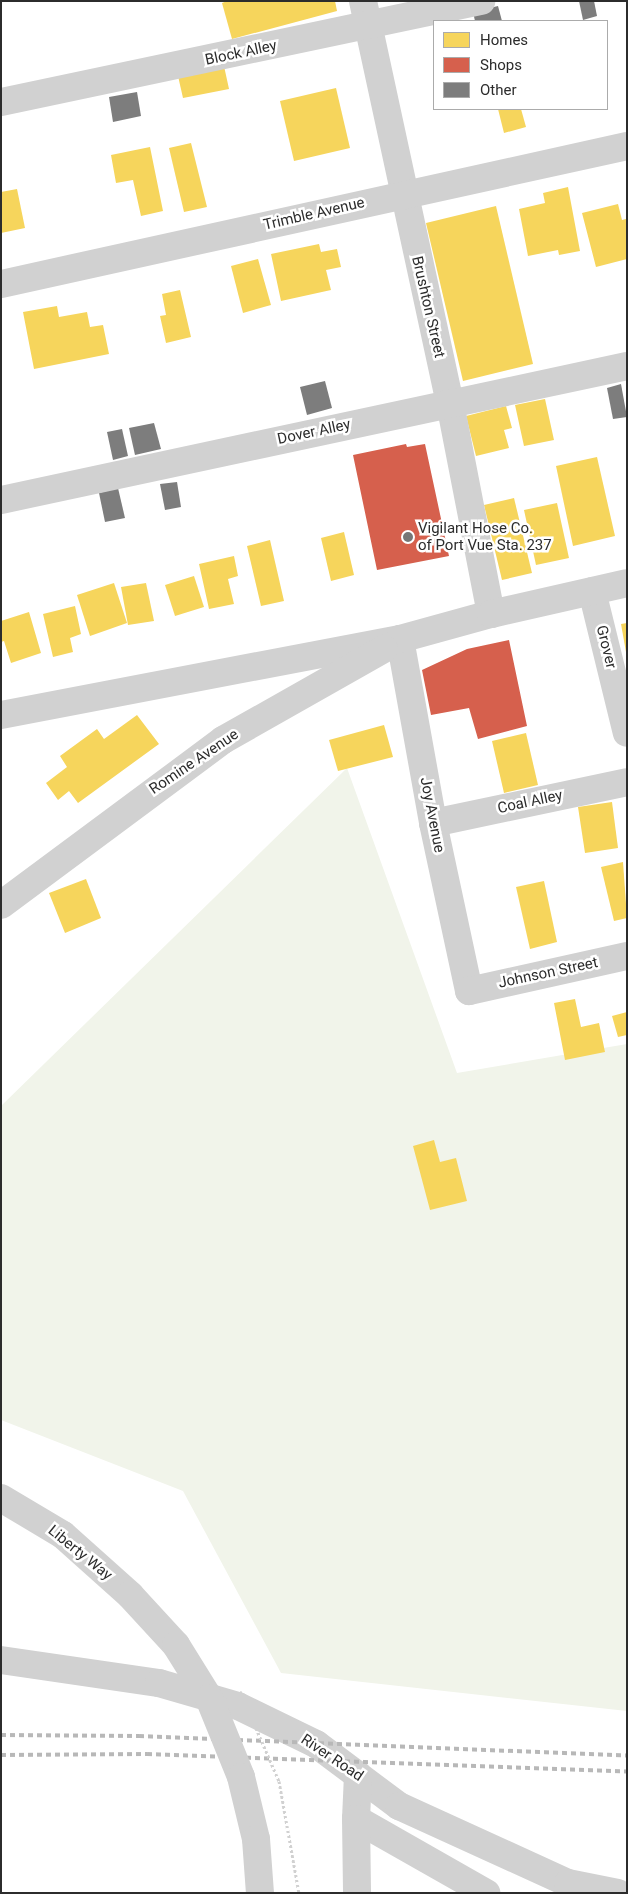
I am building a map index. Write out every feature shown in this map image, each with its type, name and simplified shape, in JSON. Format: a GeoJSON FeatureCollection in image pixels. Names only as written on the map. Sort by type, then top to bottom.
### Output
{"type":"FeatureCollection","features":[{"type":"Feature","properties":{"kind":"street","name":"Block Alley"},"geometry":{"type":"LineString","coordinates":[[1,102],[366,14],[481,1]]}},
{"type":"Feature","properties":{"kind":"street","name":"Brushton Street"},"geometry":{"type":"LineString","coordinates":[[366,14],[403,194],[450,403],[491,614]]}},
{"type":"Feature","properties":{"kind":"street","name":"Trimble Avenue"},"geometry":{"type":"LineString","coordinates":[[1,284],[627,146]]}},
{"type":"Feature","properties":{"kind":"street","name":"Dover Alley"},"geometry":{"type":"LineString","coordinates":[[1,500],[627,366]]}},
{"type":"Feature","properties":{"kind":"street","name":"Romine Avenue"},"geometry":{"type":"LineString","coordinates":[[1,715],[400,639],[491,614],[627,583]]}},
{"type":"Feature","properties":{"kind":"street","name":"Grover"},"geometry":{"type":"LineString","coordinates":[[592,590],[627,733]]}},
{"type":"Feature","properties":{"kind":"street","name":"Romine Avenue"},"geometry":{"type":"LineString","coordinates":[[1,905],[223,740],[400,639]]}},
{"type":"Feature","properties":{"kind":"street","name":"Joy Avenue"},"geometry":{"type":"LineString","coordinates":[[400,639],[432,823],[469,991]]}},
{"type":"Feature","properties":{"kind":"street","name":"Coal Alley"},"geometry":{"type":"LineString","coordinates":[[432,823],[627,782]]}},
{"type":"Feature","properties":{"kind":"street","name":"Johnson Street"},"geometry":{"type":"LineString","coordinates":[[469,991],[627,956]]}},
{"type":"Feature","properties":{"kind":"street","name":"Liberty Way"},"geometry":{"type":"LineString","coordinates":[[1,1498],[63,1535],[130,1595],[176,1645],[208,1698],[241,1778],[256,1839],[260,1893]]}},
{"type":"Feature","properties":{"kind":"street","name":"River Road"},"geometry":{"type":"LineString","coordinates":[[1,1660],[159,1683],[238,1706],[316,1744],[399,1806],[559,1879],[618,1893]]}},
{"type":"Feature","properties":{"kind":"street"},"geometry":{"type":"LineString","coordinates":[[357,1893],[356,1819],[358,1775]]}},
{"type":"Feature","properties":{"kind":"street"},"geometry":{"type":"LineString","coordinates":[[356,1819],[486,1893]]}},
{"type":"Feature","properties":{"kind":"shaded area"},"geometry":{"type":"Polygon","coordinates":[[[347,768],[457,1073],[627,1044],[627,1711],[281,1673],[183,1491],[1,1420],[1,1106],[347,768]]]}},
{"type":"Feature","properties":{"kind":"building: Homes"},"geometry":{"type":"Polygon","coordinates":[[[227,1],[335,1],[337,11],[232,39],[222,3],[227,1]]]}},
{"type":"Feature","properties":{"kind":"building: Homes"},"geometry":{"type":"Polygon","coordinates":[[[224,66],[229,89],[183,98],[178,76],[224,66]]]}},
{"type":"Feature","properties":{"kind":"building: Homes"},"geometry":{"type":"Polygon","coordinates":[[[336,88],[350,148],[294,161],[280,101],[336,88]]]}},
{"type":"Feature","properties":{"kind":"building: Homes"},"geometry":{"type":"Polygon","coordinates":[[[498,110],[521,110],[526,127],[504,133],[498,110]]]}},
{"type":"Feature","properties":{"kind":"building: Homes"},"geometry":{"type":"Polygon","coordinates":[[[191,143],[207,207],[184,212],[169,148],[191,143]]]}},
{"type":"Feature","properties":{"kind":"building: Homes"},"geometry":{"type":"Polygon","coordinates":[[[150,147],[163,211],[141,216],[133,180],[116,183],[111,155],[150,147]]]}},
{"type":"Feature","properties":{"kind":"building: Homes"},"geometry":{"type":"Polygon","coordinates":[[[568,187],[580,251],[559,255],[558,250],[528,256],[519,209],[545,203],[543,193],[568,187]]]}},
{"type":"Feature","properties":{"kind":"building: Homes"},"geometry":{"type":"Polygon","coordinates":[[[17,189],[25,228],[1,233],[1,192],[17,189]]]}},
{"type":"Feature","properties":{"kind":"building: Homes"},"geometry":{"type":"Polygon","coordinates":[[[618,204],[622,220],[626,219],[627,223],[627,259],[596,267],[582,213],[618,204]]]}},
{"type":"Feature","properties":{"kind":"building: Homes"},"geometry":{"type":"Polygon","coordinates":[[[496,206],[533,364],[463,381],[426,223],[496,206]]]}},
{"type":"Feature","properties":{"kind":"building: Homes"},"geometry":{"type":"Polygon","coordinates":[[[319,244],[321,252],[337,249],[341,267],[326,270],[331,290],[281,301],[271,254],[319,244]]]}},
{"type":"Feature","properties":{"kind":"building: Homes"},"geometry":{"type":"Polygon","coordinates":[[[258,259],[271,305],[243,313],[231,266],[258,259]]]}},
{"type":"Feature","properties":{"kind":"building: Homes"},"geometry":{"type":"Polygon","coordinates":[[[180,290],[191,337],[166,343],[160,316],[166,315],[162,294],[180,290]]]}},
{"type":"Feature","properties":{"kind":"building: Homes"},"geometry":{"type":"Polygon","coordinates":[[[57,306],[59,317],[87,312],[90,327],[103,325],[109,354],[34,369],[23,312],[57,306]]]}},
{"type":"Feature","properties":{"kind":"building: Homes"},"geometry":{"type":"Polygon","coordinates":[[[545,399],[554,440],[524,446],[515,405],[545,399]]]}},
{"type":"Feature","properties":{"kind":"building: Homes"},"geometry":{"type":"Polygon","coordinates":[[[506,406],[512,428],[504,430],[509,448],[476,456],[466,416],[506,406]]]}},
{"type":"Feature","properties":{"kind":"building: Homes"},"geometry":{"type":"Polygon","coordinates":[[[597,457],[615,536],[573,546],[556,466],[597,457]]]}},
{"type":"Feature","properties":{"kind":"building: Homes"},"geometry":{"type":"Polygon","coordinates":[[[514,498],[532,573],[502,580],[484,505],[514,498]]]}},
{"type":"Feature","properties":{"kind":"building: Homes"},"geometry":{"type":"Polygon","coordinates":[[[557,503],[569,558],[536,565],[524,510],[557,503]]]}},
{"type":"Feature","properties":{"kind":"building: Homes"},"geometry":{"type":"Polygon","coordinates":[[[344,532],[354,575],[331,581],[321,538],[344,532]]]}},
{"type":"Feature","properties":{"kind":"building: Homes"},"geometry":{"type":"Polygon","coordinates":[[[270,540],[284,601],[261,606],[247,546],[270,540]]]}},
{"type":"Feature","properties":{"kind":"building: Homes"},"geometry":{"type":"Polygon","coordinates":[[[234,556],[238,576],[228,579],[234,604],[209,609],[199,564],[234,556]]]}},
{"type":"Feature","properties":{"kind":"building: Homes"},"geometry":{"type":"Polygon","coordinates":[[[194,576],[204,607],[175,616],[165,585],[194,576]]]}},
{"type":"Feature","properties":{"kind":"building: Homes"},"geometry":{"type":"Polygon","coordinates":[[[114,583],[127,623],[90,636],[77,595],[114,583]]]}},
{"type":"Feature","properties":{"kind":"building: Homes"},"geometry":{"type":"Polygon","coordinates":[[[146,583],[154,621],[128,625],[121,587],[146,583]]]}},
{"type":"Feature","properties":{"kind":"building: Homes"},"geometry":{"type":"Polygon","coordinates":[[[75,606],[81,634],[70,638],[73,652],[53,657],[43,614],[75,606]]]}},
{"type":"Feature","properties":{"kind":"building: Homes"},"geometry":{"type":"Polygon","coordinates":[[[29,612],[41,653],[11,663],[4,641],[1,642],[1,621],[29,612]]]}},
{"type":"Feature","properties":{"kind":"building: Homes"},"geometry":{"type":"Polygon","coordinates":[[[627,623],[627,651],[626,652],[621,624],[627,623]]]}},
{"type":"Feature","properties":{"kind":"building: Homes"},"geometry":{"type":"Polygon","coordinates":[[[137,715],[159,744],[78,803],[69,791],[58,800],[46,783],[67,767],[60,756],[97,729],[104,739],[137,715]]]}},
{"type":"Feature","properties":{"kind":"building: Homes"},"geometry":{"type":"Polygon","coordinates":[[[384,725],[393,757],[338,771],[329,740],[384,725]]]}},
{"type":"Feature","properties":{"kind":"building: Homes"},"geometry":{"type":"Polygon","coordinates":[[[526,733],[538,785],[504,793],[492,741],[526,733]]]}},
{"type":"Feature","properties":{"kind":"building: Homes"},"geometry":{"type":"Polygon","coordinates":[[[612,802],[618,848],[585,853],[578,807],[612,802]]]}},
{"type":"Feature","properties":{"kind":"building: Homes"},"geometry":{"type":"Polygon","coordinates":[[[623,862],[627,918],[614,921],[601,867],[623,862]]]}},
{"type":"Feature","properties":{"kind":"building: Homes"},"geometry":{"type":"Polygon","coordinates":[[[86,879],[101,918],[65,933],[49,893],[86,879]]]}},
{"type":"Feature","properties":{"kind":"building: Homes"},"geometry":{"type":"Polygon","coordinates":[[[544,881],[557,942],[530,949],[516,887],[544,881]]]}},
{"type":"Feature","properties":{"kind":"building: Homes"},"geometry":{"type":"Polygon","coordinates":[[[575,999],[581,1027],[599,1023],[605,1052],[565,1060],[554,1003],[575,999]]]}},
{"type":"Feature","properties":{"kind":"building: Homes"},"geometry":{"type":"Polygon","coordinates":[[[627,1012],[627,1035],[618,1037],[612,1016],[627,1012]]]}},
{"type":"Feature","properties":{"kind":"building: Homes"},"geometry":{"type":"Polygon","coordinates":[[[434,1140],[440,1162],[456,1158],[467,1201],[430,1210],[413,1146],[434,1140]]]}},
{"type":"Feature","properties":{"kind":"building: Shops"},"geometry":{"type":"Polygon","coordinates":[[[406,444],[407,447],[425,444],[449,556],[377,570],[353,455],[406,444]]]}},
{"type":"Feature","properties":{"kind":"building: Shops"},"geometry":{"type":"Polygon","coordinates":[[[509,640],[527,726],[478,739],[469,708],[431,715],[422,670],[467,649],[509,640]]]}},
{"type":"Feature","properties":{"kind":"building: Other"},"geometry":{"type":"Polygon","coordinates":[[[579,1],[594,1],[597,16],[583,20],[579,1]]]}},
{"type":"Feature","properties":{"kind":"building: Other"},"geometry":{"type":"Polygon","coordinates":[[[498,6],[502,20],[475,20],[473,12],[498,6]]]}},
{"type":"Feature","properties":{"kind":"building: Other"},"geometry":{"type":"Polygon","coordinates":[[[137,92],[141,116],[113,122],[109,97],[137,92]]]}},
{"type":"Feature","properties":{"kind":"building: Other"},"geometry":{"type":"Polygon","coordinates":[[[325,381],[332,408],[307,415],[300,387],[325,381]]]}},
{"type":"Feature","properties":{"kind":"building: Other"},"geometry":{"type":"Polygon","coordinates":[[[621,384],[627,417],[613,419],[607,388],[621,384]]]}},
{"type":"Feature","properties":{"kind":"building: Other"},"geometry":{"type":"Polygon","coordinates":[[[154,423],[161,449],[135,455],[129,428],[154,423]]]}},
{"type":"Feature","properties":{"kind":"building: Other"},"geometry":{"type":"Polygon","coordinates":[[[122,429],[128,456],[113,460],[107,432],[122,429]]]}},
{"type":"Feature","properties":{"kind":"building: Other"},"geometry":{"type":"Polygon","coordinates":[[[177,482],[181,507],[165,510],[160,484],[177,482]]]}},
{"type":"Feature","properties":{"kind":"building: Other"},"geometry":{"type":"Polygon","coordinates":[[[118,488],[125,518],[105,522],[99,493],[118,488]]]}},
{"type":"Feature","properties":{"kind":"railway"},"geometry":{"type":"LineString","coordinates":[[1,1735],[139,1736],[627,1756]]}},
{"type":"Feature","properties":{"kind":"railway"},"geometry":{"type":"LineString","coordinates":[[1,1755],[147,1754],[627,1772]]}},
{"type":"Feature","properties":{"kind":"place","name":"Vigilant Hose Co. of Port Vue Sta. 237"},"geometry":{"type":"Point","coordinates":[408,537]}}]}
